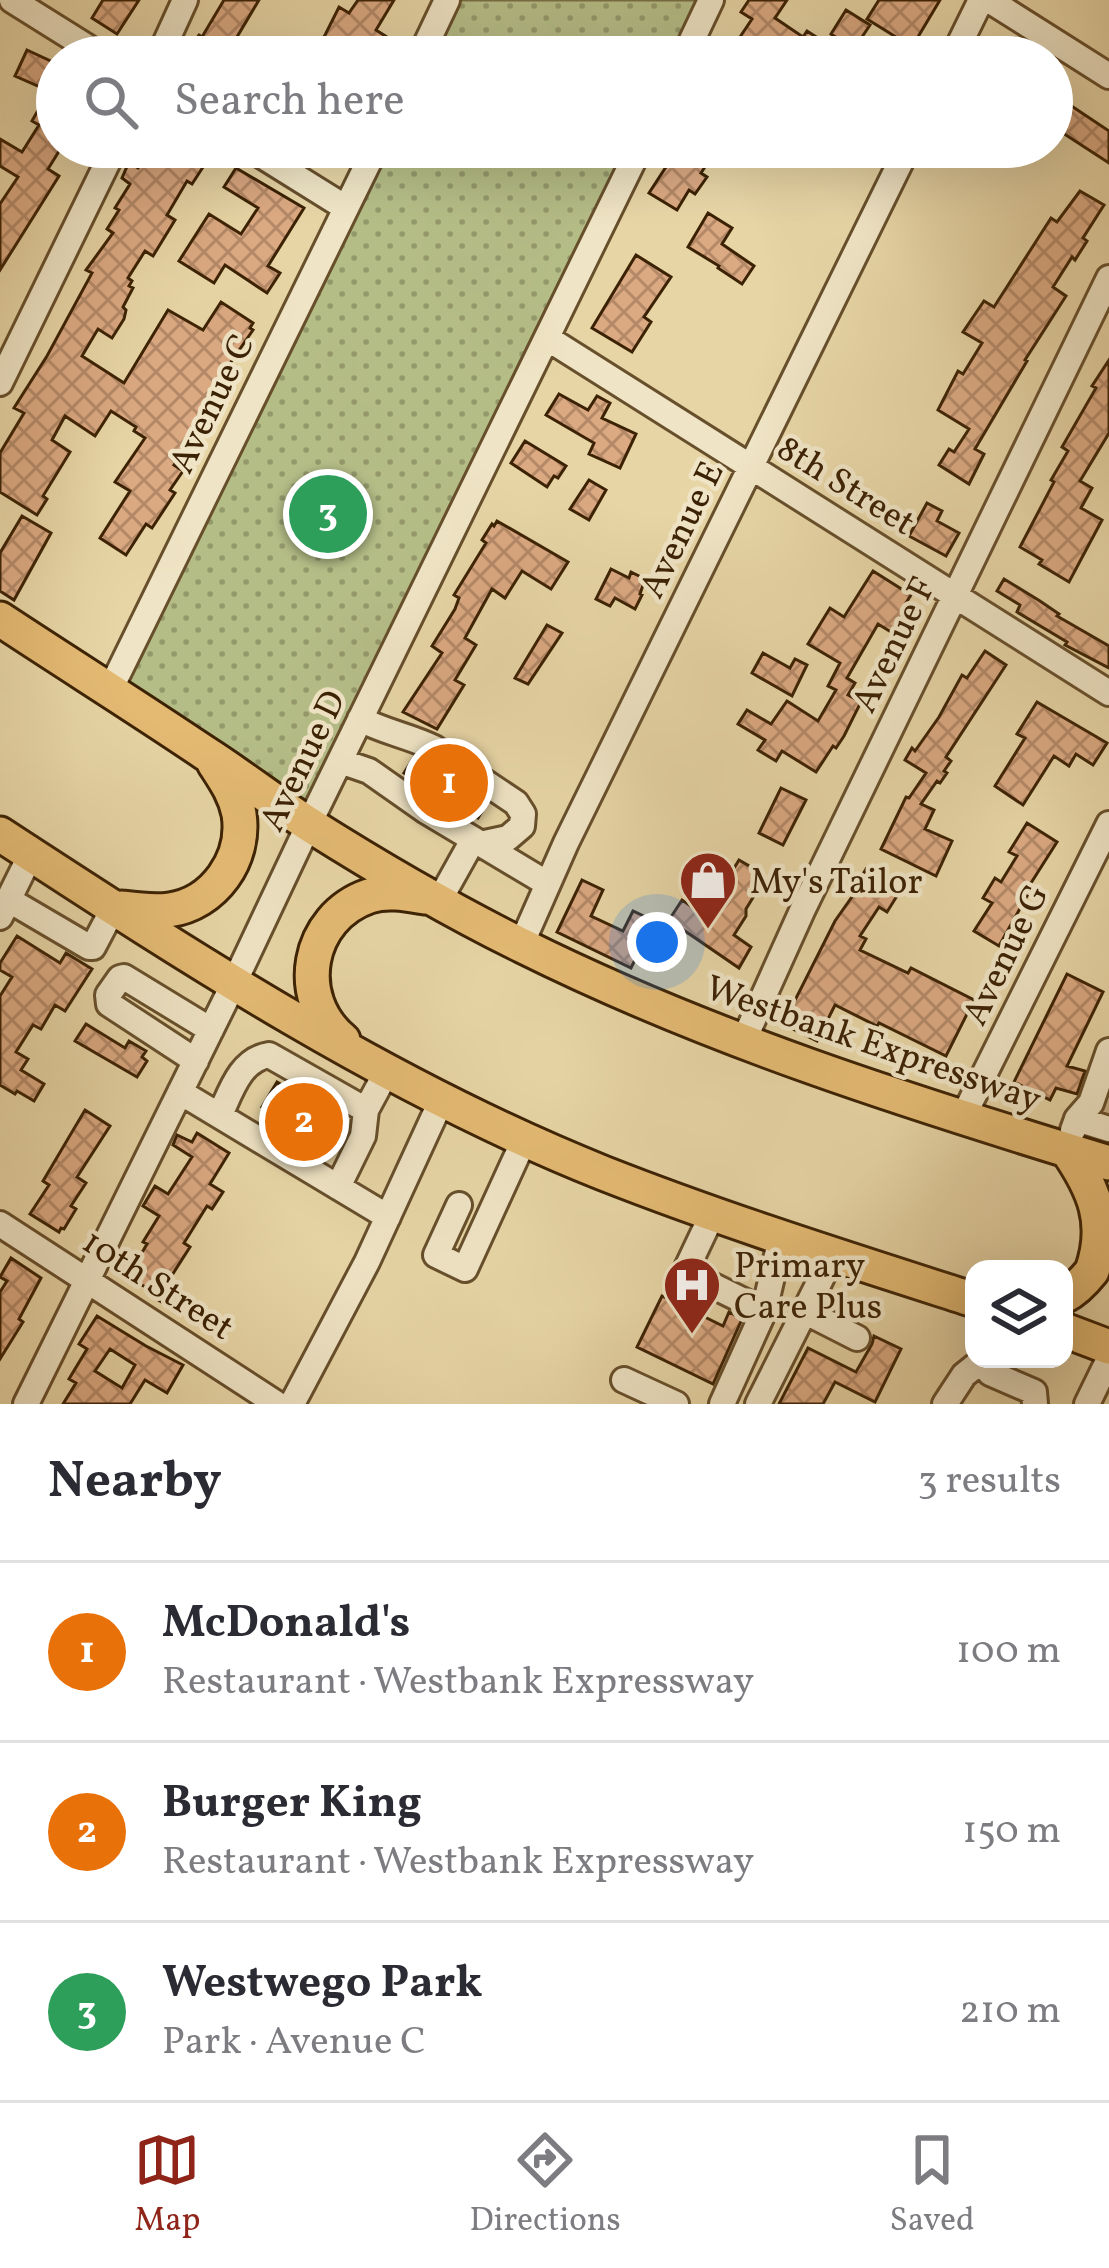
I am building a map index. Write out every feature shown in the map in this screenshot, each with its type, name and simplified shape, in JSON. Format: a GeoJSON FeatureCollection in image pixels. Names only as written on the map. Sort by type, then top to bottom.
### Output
{"type":"FeatureCollection","features":[{"type":"Feature","properties":{"kind":"highway","name":"Westbank Expressway"},"geometry":{"type":"LineString","coordinates":[[0,619],[309,824],[521,945],[743,1042],[963,1117],[1072,1134],[1109,1162]]}},
{"type":"Feature","properties":{"kind":"highway"},"geometry":{"type":"LineString","coordinates":[[114,907],[173,910],[196,901],[228,872],[239,837],[239,818],[230,787],[208,754]]}},
{"type":"Feature","properties":{"kind":"highway"},"geometry":{"type":"LineString","coordinates":[[0,834],[235,983],[442,1099],[603,1173],[781,1238],[965,1297]]}},
{"type":"Feature","properties":{"kind":"highway"},"geometry":{"type":"LineString","coordinates":[[379,1067],[334,1033],[319,1011],[313,955],[320,934],[346,907],[372,895],[397,892],[436,899]]}},
{"type":"Feature","properties":{"kind":"highway"},"geometry":{"type":"LineString","coordinates":[[1072,1134],[1105,1216],[1106,1240],[1088,1277],[1073,1292]]}},
{"type":"Feature","properties":{"kind":"highway"},"geometry":{"type":"LineString","coordinates":[[1073,1333],[1109,1347]]}},
{"type":"Feature","properties":{"kind":"street"},"geometry":{"type":"LineString","coordinates":[[12,0],[69,36]]}},
{"type":"Feature","properties":{"kind":"street"},"geometry":{"type":"LineString","coordinates":[[169,36],[185,0]]}},
{"type":"Feature","properties":{"kind":"street"},"geometry":{"type":"LineString","coordinates":[[430,36],[447,0]]}},
{"type":"Feature","properties":{"kind":"street"},"geometry":{"type":"LineString","coordinates":[[694,36],[711,0]]}},
{"type":"Feature","properties":{"kind":"street"},"geometry":{"type":"LineString","coordinates":[[965,36],[985,0],[1044,36]]}},
{"type":"Feature","properties":{"kind":"street"},"geometry":{"type":"LineString","coordinates":[[1073,54],[1109,76]]}},
{"type":"Feature","properties":{"kind":"street"},"geometry":{"type":"LineString","coordinates":[[0,383],[105,168]]}},
{"type":"Feature","properties":{"kind":"street"},"geometry":{"type":"LineString","coordinates":[[282,168],[346,208]]}},
{"type":"Feature","properties":{"kind":"street","name":"Avenue C"},"geometry":{"type":"LineString","coordinates":[[110,691],[366,168]]}},
{"type":"Feature","properties":{"kind":"street","name":"Avenue D"},"geometry":{"type":"LineString","coordinates":[[26,1404],[630,168]]}},
{"type":"Feature","properties":{"kind":"street","name":"Avenue E"},"geometry":{"type":"LineString","coordinates":[[521,945],[898,168]]}},
{"type":"Feature","properties":{"kind":"street","name":"Avenue F"},"geometry":{"type":"LineString","coordinates":[[743,1042],[1109,278]]}},
{"type":"Feature","properties":{"kind":"street","name":"8th Street"},"geometry":{"type":"LineString","coordinates":[[547,338],[1109,693]]}},
{"type":"Feature","properties":{"kind":"street"},"geometry":{"type":"LineString","coordinates":[[360,719],[421,742],[516,803],[524,814],[520,850],[509,862]]}},
{"type":"Feature","properties":{"kind":"street"},"geometry":{"type":"LineString","coordinates":[[369,771],[387,733]]}},
{"type":"Feature","properties":{"kind":"street"},"geometry":{"type":"LineString","coordinates":[[340,761],[369,771],[548,884]]}},
{"type":"Feature","properties":{"kind":"street","name":"Avenue G"},"geometry":{"type":"LineString","coordinates":[[963,1117],[1109,824]]}},
{"type":"Feature","properties":{"kind":"street"},"geometry":{"type":"LineString","coordinates":[[436,899],[476,842],[508,838],[522,826]]}},
{"type":"Feature","properties":{"kind":"street"},"geometry":{"type":"LineString","coordinates":[[31,854],[4,908],[88,947],[93,946],[114,907]]}},
{"type":"Feature","properties":{"kind":"street"},"geometry":{"type":"LineString","coordinates":[[196,1061],[109,1004],[108,995],[124,977],[211,1030]]}},
{"type":"Feature","properties":{"kind":"street"},"geometry":{"type":"LineString","coordinates":[[269,1055],[285,1012]]}},
{"type":"Feature","properties":{"kind":"street"},"geometry":{"type":"LineString","coordinates":[[1072,1134],[1091,1103],[1109,1051]]}},
{"type":"Feature","properties":{"kind":"street"},"geometry":{"type":"LineString","coordinates":[[220,1115],[247,1064],[269,1055],[366,1110]]}},
{"type":"Feature","properties":{"kind":"street"},"geometry":{"type":"LineString","coordinates":[[338,1186],[363,1136],[379,1067]]}},
{"type":"Feature","properties":{"kind":"street"},"geometry":{"type":"LineString","coordinates":[[181,1092],[388,1217]]}},
{"type":"Feature","properties":{"kind":"street"},"geometry":{"type":"LineString","coordinates":[[292,1404],[367,1262],[442,1099]]}},
{"type":"Feature","properties":{"kind":"street"},"geometry":{"type":"LineString","coordinates":[[1072,1134],[1107,1120]]}},
{"type":"Feature","properties":{"kind":"street"},"geometry":{"type":"LineString","coordinates":[[459,1205],[436,1255],[465,1269],[525,1138]]}},
{"type":"Feature","properties":{"kind":"street"},"geometry":{"type":"LineString","coordinates":[[713,1213],[685,1272],[764,1311]]}},
{"type":"Feature","properties":{"kind":"street","name":"10th Street"},"geometry":{"type":"LineString","coordinates":[[0,1223],[277,1404]]}},
{"type":"Feature","properties":{"kind":"street"},"geometry":{"type":"LineString","coordinates":[[722,1404],[764,1311],[781,1238]]}},
{"type":"Feature","properties":{"kind":"street"},"geometry":{"type":"LineString","coordinates":[[758,1404],[833,1255]]}},
{"type":"Feature","properties":{"kind":"street"},"geometry":{"type":"LineString","coordinates":[[804,1312],[857,1338]]}},
{"type":"Feature","properties":{"kind":"street"},"geometry":{"type":"LineString","coordinates":[[1087,1404],[1109,1359]]}},
{"type":"Feature","properties":{"kind":"street"},"geometry":{"type":"LineString","coordinates":[[945,1404],[974,1368]]}},
{"type":"Feature","properties":{"kind":"street"},"geometry":{"type":"LineString","coordinates":[[987,1368],[1035,1398]]}},
{"type":"Feature","properties":{"kind":"street"},"geometry":{"type":"LineString","coordinates":[[624,1379],[676,1404]]}},
{"type":"Feature","properties":{"kind":"green space"},"geometry":{"type":"Polygon","coordinates":[[[447,0],[711,0],[694,36],[430,36],[447,0]]]}},
{"type":"Feature","properties":{"kind":"green space"},"geometry":{"type":"Polygon","coordinates":[[[366,168],[630,168],[309,824],[110,690],[366,168]]]}},
{"type":"Feature","properties":{"kind":"building"},"geometry":{"type":"Polygon","coordinates":[[[103,0],[139,0],[117,34],[92,18],[103,0]]]}},
{"type":"Feature","properties":{"kind":"building"},"geometry":{"type":"Polygon","coordinates":[[[224,0],[259,0],[238,36],[203,36],[224,0]]]}},
{"type":"Feature","properties":{"kind":"building"},"geometry":{"type":"Polygon","coordinates":[[[358,0],[394,0],[376,30],[385,36],[324,36],[339,7],[349,13],[358,0]]]}},
{"type":"Feature","properties":{"kind":"building"},"geometry":{"type":"Polygon","coordinates":[[[749,0],[787,0],[775,18],[802,36],[741,36],[752,19],[741,12],[749,0]]]}},
{"type":"Feature","properties":{"kind":"building"},"geometry":{"type":"Polygon","coordinates":[[[879,0],[940,0],[919,36],[894,36],[867,19],[879,0]]]}},
{"type":"Feature","properties":{"kind":"building"},"geometry":{"type":"Polygon","coordinates":[[[846,10],[870,25],[863,36],[831,34],[846,10]]]}},
{"type":"Feature","properties":{"kind":"building"},"geometry":{"type":"Polygon","coordinates":[[[27,50],[36,54],[36,85],[15,76],[27,50]]]}},
{"type":"Feature","properties":{"kind":"building"},"geometry":{"type":"Polygon","coordinates":[[[1073,107],[1109,131],[1109,163],[1073,140],[1073,107]]]}},
{"type":"Feature","properties":{"kind":"building"},"geometry":{"type":"Polygon","coordinates":[[[36,130],[36,168],[49,168],[59,176],[0,270],[0,204],[18,177],[0,166],[0,139],[22,152],[36,130]]]}},
{"type":"Feature","properties":{"kind":"building"},"geometry":{"type":"Polygon","coordinates":[[[126,168],[202,168],[192,184],[187,181],[167,215],[175,220],[153,256],[145,251],[128,278],[133,288],[123,307],[124,319],[112,338],[98,329],[82,356],[124,383],[168,310],[203,330],[221,302],[253,323],[174,465],[183,471],[170,490],[175,493],[152,528],[146,524],[126,555],[100,538],[130,491],[115,482],[145,438],[111,411],[95,436],[65,416],[52,440],[70,452],[37,515],[0,492],[0,453],[24,413],[14,408],[92,273],[86,270],[113,233],[107,229],[130,184],[122,178],[126,168]]]}},
{"type":"Feature","properties":{"kind":"building"},"geometry":{"type":"Polygon","coordinates":[[[236,168],[304,208],[268,266],[280,273],[267,293],[225,265],[214,283],[179,261],[209,214],[241,234],[258,208],[224,187],[236,168]]]}},
{"type":"Feature","properties":{"kind":"building"},"geometry":{"type":"Polygon","coordinates":[[[665,168],[704,168],[701,173],[707,177],[695,194],[689,190],[677,210],[649,193],[665,168]]]}},
{"type":"Feature","properties":{"kind":"building"},"geometry":{"type":"Polygon","coordinates":[[[1080,191],[1104,205],[1083,238],[1087,241],[1053,287],[1066,296],[975,449],[984,454],[969,484],[939,465],[969,429],[938,410],[958,371],[963,374],[982,343],[963,332],[984,301],[994,307],[1051,218],[1057,222],[1080,191]]]}},
{"type":"Feature","properties":{"kind":"building"},"geometry":{"type":"Polygon","coordinates":[[[708,213],[732,228],[722,244],[754,266],[742,284],[688,247],[708,213]]]}},
{"type":"Feature","properties":{"kind":"building"},"geometry":{"type":"Polygon","coordinates":[[[636,255],[671,277],[644,317],[651,322],[632,352],[592,328],[636,255]]]}},
{"type":"Feature","properties":{"kind":"building"},"geometry":{"type":"Polygon","coordinates":[[[1109,360],[1109,433],[1080,481],[1092,488],[1081,508],[1102,520],[1069,582],[1020,547],[1068,451],[1062,447],[1109,360]]]}},
{"type":"Feature","properties":{"kind":"building"},"geometry":{"type":"Polygon","coordinates":[[[559,394],[588,410],[597,396],[610,403],[602,418],[636,434],[620,468],[589,454],[594,443],[546,415],[559,394]]]}},
{"type":"Feature","properties":{"kind":"building"},"geometry":{"type":"Polygon","coordinates":[[[525,441],[566,466],[547,487],[511,463],[525,441]]]}},
{"type":"Feature","properties":{"kind":"building"},"geometry":{"type":"Polygon","coordinates":[[[589,480],[606,490],[589,520],[570,509],[589,480]]]}},
{"type":"Feature","properties":{"kind":"building"},"geometry":{"type":"Polygon","coordinates":[[[927,503],[942,511],[937,521],[959,533],[946,556],[909,536],[927,503]]]}},
{"type":"Feature","properties":{"kind":"building"},"geometry":{"type":"Polygon","coordinates":[[[22,516],[51,533],[14,600],[0,591],[0,553],[22,516]]]}},
{"type":"Feature","properties":{"kind":"building"},"geometry":{"type":"Polygon","coordinates":[[[497,521],[568,562],[551,589],[522,571],[505,598],[492,589],[465,638],[476,645],[455,680],[464,685],[437,729],[403,712],[442,653],[432,646],[455,609],[459,598],[454,595],[486,543],[482,540],[497,521]]]}},
{"type":"Feature","properties":{"kind":"building"},"geometry":{"type":"Polygon","coordinates":[[[611,569],[645,579],[635,609],[615,598],[610,606],[596,599],[611,569]]]}},
{"type":"Feature","properties":{"kind":"building"},"geometry":{"type":"Polygon","coordinates":[[[873,571],[911,595],[891,632],[878,624],[847,678],[855,683],[848,695],[861,702],[844,736],[816,772],[782,751],[776,761],[758,750],[765,740],[738,724],[747,710],[771,724],[787,701],[818,721],[836,690],[828,686],[840,663],[808,644],[830,608],[844,617],[873,571]]]}},
{"type":"Feature","properties":{"kind":"building"},"geometry":{"type":"Polygon","coordinates":[[[1004,579],[1109,646],[1109,668],[1017,612],[1020,605],[997,591],[1004,579]]]}},
{"type":"Feature","properties":{"kind":"building"},"geometry":{"type":"Polygon","coordinates":[[[547,625],[562,633],[528,684],[515,678],[547,625]]]}},
{"type":"Feature","properties":{"kind":"building"},"geometry":{"type":"Polygon","coordinates":[[[985,651],[1006,665],[946,757],[951,761],[947,773],[921,804],[934,810],[925,829],[952,841],[936,876],[881,849],[906,797],[926,773],[905,760],[939,717],[962,675],[967,678],[985,651]]]}},
{"type":"Feature","properties":{"kind":"building"},"geometry":{"type":"Polygon","coordinates":[[[763,653],[790,668],[795,659],[807,665],[792,696],[752,673],[763,653]]]}},
{"type":"Feature","properties":{"kind":"building"},"geometry":{"type":"Polygon","coordinates":[[[1037,702],[1107,743],[1093,765],[1076,754],[1069,766],[1054,756],[1023,805],[995,786],[1025,738],[1017,734],[1037,702]]]}},
{"type":"Feature","properties":{"kind":"building"},"geometry":{"type":"Polygon","coordinates":[[[414,757],[487,803],[478,818],[404,773],[414,757]]]}},
{"type":"Feature","properties":{"kind":"building"},"geometry":{"type":"Polygon","coordinates":[[[781,788],[806,800],[783,845],[759,833],[781,788]]]}},
{"type":"Feature","properties":{"kind":"building"},"geometry":{"type":"Polygon","coordinates":[[[1027,823],[1057,842],[999,946],[974,931],[992,903],[983,898],[995,878],[1001,882],[1017,856],[1009,852],[1027,823]]]}},
{"type":"Feature","properties":{"kind":"building"},"geometry":{"type":"Polygon","coordinates":[[[739,860],[763,874],[734,935],[751,947],[739,968],[669,920],[682,900],[704,915],[719,891],[709,885],[720,867],[731,873],[739,860]]]}},
{"type":"Feature","properties":{"kind":"building"},"geometry":{"type":"Polygon","coordinates":[[[866,869],[900,891],[887,912],[879,907],[860,936],[866,939],[860,950],[908,973],[911,968],[974,1000],[946,1056],[835,1005],[817,1041],[783,1024],[866,869]]]}},
{"type":"Feature","properties":{"kind":"building"},"geometry":{"type":"Polygon","coordinates":[[[582,880],[603,890],[591,916],[623,931],[633,911],[654,921],[631,968],[557,932],[582,880]]]}},
{"type":"Feature","properties":{"kind":"building"},"geometry":{"type":"Polygon","coordinates":[[[17,936],[60,963],[66,953],[92,969],[65,1011],[55,1005],[41,1029],[33,1025],[16,1052],[28,1059],[21,1070],[44,1084],[34,1101],[0,1085],[0,996],[12,977],[0,970],[0,963],[17,936]]]}},
{"type":"Feature","properties":{"kind":"building"},"geometry":{"type":"Polygon","coordinates":[[[1067,974],[1103,992],[1067,1066],[1085,1071],[1077,1094],[1056,1088],[1050,1100],[1014,1082],[1067,974]]]}},
{"type":"Feature","properties":{"kind":"building"},"geometry":{"type":"Polygon","coordinates":[[[86,1024],[125,1048],[129,1041],[146,1051],[142,1057],[147,1061],[137,1077],[75,1041],[86,1024]]]}},
{"type":"Feature","properties":{"kind":"building"},"geometry":{"type":"Polygon","coordinates":[[[277,1082],[326,1111],[312,1135],[262,1107],[277,1082]]]}},
{"type":"Feature","properties":{"kind":"building"},"geometry":{"type":"Polygon","coordinates":[[[85,1110],[110,1126],[77,1177],[86,1183],[71,1206],[76,1209],[59,1232],[30,1214],[49,1185],[43,1181],[85,1110]]]}},
{"type":"Feature","properties":{"kind":"building"},"geometry":{"type":"Polygon","coordinates":[[[197,1133],[229,1153],[210,1184],[223,1192],[212,1209],[207,1206],[184,1243],[190,1247],[167,1283],[178,1290],[168,1306],[130,1278],[159,1216],[143,1206],[155,1186],[168,1194],[192,1157],[173,1145],[177,1135],[192,1142],[197,1133]]]}},
{"type":"Feature","properties":{"kind":"building"},"geometry":{"type":"Polygon","coordinates":[[[11,1258],[41,1278],[19,1319],[23,1322],[0,1359],[0,1292],[7,1281],[0,1277],[11,1258]]]}},
{"type":"Feature","properties":{"kind":"building","name":"Primary Care Plus"},"geometry":{"type":"Polygon","coordinates":[[[662,1296],[723,1326],[729,1312],[742,1319],[713,1384],[637,1347],[662,1296]]]}},
{"type":"Feature","properties":{"kind":"building"},"geometry":{"type":"Polygon","coordinates":[[[97,1316],[183,1365],[167,1393],[145,1380],[130,1404],[63,1404],[76,1383],[69,1379],[87,1349],[79,1344],[97,1316]],[[110,1349],[95,1371],[122,1388],[135,1365],[110,1349]]]}},
{"type":"Feature","properties":{"kind":"building"},"geometry":{"type":"Polygon","coordinates":[[[874,1336],[901,1349],[875,1402],[835,1382],[823,1404],[779,1404],[808,1348],[856,1372],[874,1336]]]}},
{"type":"Feature","properties":{"kind":"tunnel"},"geometry":{"type":"LineString","coordinates":[[1103,1114],[1109,1098]]}},
{"type":"Feature","properties":{"kind":"place","name":"Westwego Park"},"geometry":{"type":"Point","coordinates":[328,514]}},
{"type":"Feature","properties":{"kind":"place","name":"McDonald's"},"geometry":{"type":"Point","coordinates":[449,783]}},
{"type":"Feature","properties":{"kind":"place","name":"My's Tailor"},"geometry":{"type":"Point","coordinates":[708,931]}},
{"type":"Feature","properties":{"kind":"place","name":"Burger King"},"geometry":{"type":"Point","coordinates":[304,1122]}},
{"type":"Feature","properties":{"kind":"place","name":"Primary Care Plus"},"geometry":{"type":"Point","coordinates":[692,1336]}}]}
